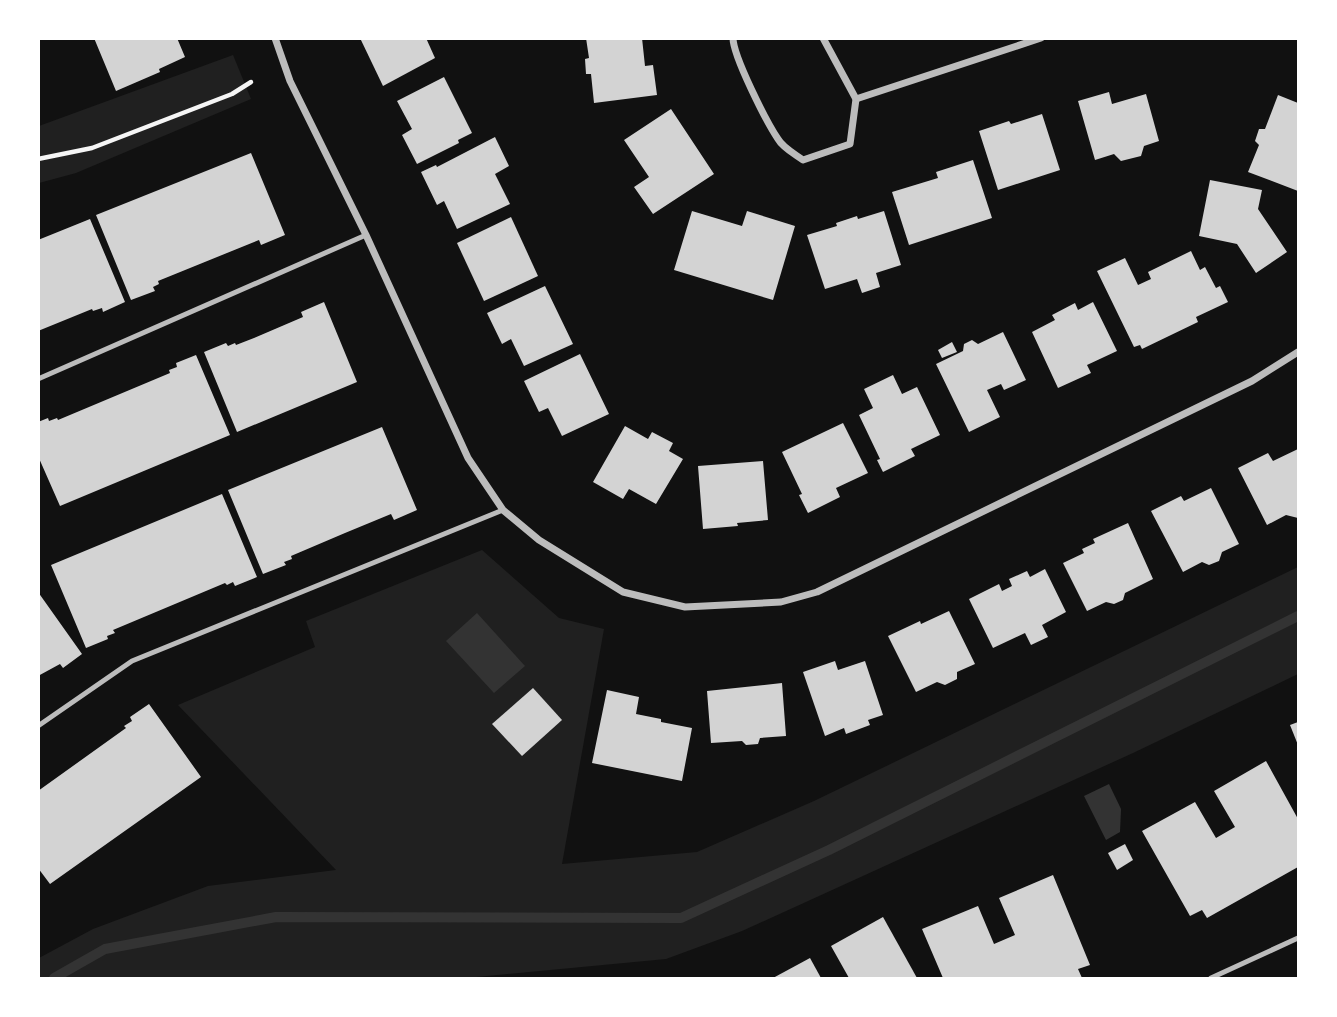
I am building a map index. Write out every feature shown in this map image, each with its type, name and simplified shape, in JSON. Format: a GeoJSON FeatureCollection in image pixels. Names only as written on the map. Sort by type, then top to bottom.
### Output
{"type":"FeatureCollection","features":[{"type":"Feature","properties":{"kind":"street"},"geometry":{"type":"LineString","coordinates":[[275,38],[290,81],[366,235],[468,458],[503,510],[539,540],[623,592],[685,607],[781,602],[817,592],[1252,381],[1298,352]]}},
{"type":"Feature","properties":{"kind":"street"},"geometry":{"type":"LineString","coordinates":[[733,38],[733,46],[749,82],[779,141],[803,160],[850,144],[856,99],[822,38]]}},
{"type":"Feature","properties":{"kind":"street"},"geometry":{"type":"LineString","coordinates":[[856,99],[1041,38]]}},
{"type":"Feature","properties":{"kind":"lane"},"geometry":{"type":"LineString","coordinates":[[38,379],[366,235]]}},
{"type":"Feature","properties":{"kind":"lane"},"geometry":{"type":"LineString","coordinates":[[38,726],[132,661],[503,510]]}},
{"type":"Feature","properties":{"kind":"lane"},"geometry":{"type":"LineString","coordinates":[[1211,978],[1298,938]]}},
{"type":"Feature","properties":{"kind":"path"},"geometry":{"type":"LineString","coordinates":[[38,159],[92,148],[232,94],[251,82]]}},
{"type":"Feature","properties":{"kind":"shaded area"},"geometry":{"type":"Polygon","coordinates":[[[233,55],[251,99],[76,173],[39,183],[39,126],[233,55]]]}},
{"type":"Feature","properties":{"kind":"shaded area"},"geometry":{"type":"Polygon","coordinates":[[[482,550],[559,618],[604,629],[562,864],[697,852],[814,801],[1298,567],[1298,674],[1133,753],[742,931],[666,959],[466,978],[39,978],[39,958],[93,929],[208,886],[336,870],[178,705],[315,647],[306,621],[482,550]]]}},
{"type":"Feature","properties":{"kind":"shaded area"},"geometry":{"type":"Polygon","coordinates":[[[477,613],[525,666],[494,693],[446,641],[477,613]]]}},
{"type":"Feature","properties":{"kind":"shaded area"},"geometry":{"type":"Polygon","coordinates":[[[1109,784],[1121,809],[1120,832],[1106,840],[1084,796],[1109,784]]]}},
{"type":"Feature","properties":{"kind":"building"},"geometry":{"type":"Polygon","coordinates":[[[94,38],[177,38],[185,57],[159,69],[160,72],[116,91],[94,38]]]}},
{"type":"Feature","properties":{"kind":"building"},"geometry":{"type":"Polygon","coordinates":[[[360,38],[426,38],[435,58],[383,86],[360,38]]]}},
{"type":"Feature","properties":{"kind":"building"},"geometry":{"type":"Polygon","coordinates":[[[586,38],[642,38],[645,66],[653,65],[657,95],[594,103],[591,74],[586,74],[585,59],[589,58],[586,38]]]}},
{"type":"Feature","properties":{"kind":"building"},"geometry":{"type":"Polygon","coordinates":[[[444,77],[472,133],[458,140],[459,143],[417,164],[402,135],[412,129],[397,101],[444,77]]]}},
{"type":"Feature","properties":{"kind":"building"},"geometry":{"type":"Polygon","coordinates":[[[1109,92],[1112,104],[1146,94],[1159,141],[1144,146],[1141,156],[1121,161],[1114,154],[1095,160],[1078,101],[1109,92]]]}},
{"type":"Feature","properties":{"kind":"building"},"geometry":{"type":"Polygon","coordinates":[[[1278,95],[1298,103],[1298,191],[1248,172],[1259,145],[1255,141],[1259,129],[1265,129],[1278,95]]]}},
{"type":"Feature","properties":{"kind":"building"},"geometry":{"type":"Polygon","coordinates":[[[671,109],[714,174],[653,214],[634,187],[649,177],[624,140],[671,109]]]}},
{"type":"Feature","properties":{"kind":"building"},"geometry":{"type":"Polygon","coordinates":[[[1042,114],[1060,170],[998,190],[979,131],[1042,114]]]}},
{"type":"Feature","properties":{"kind":"building"},"geometry":{"type":"Polygon","coordinates":[[[495,137],[509,166],[495,174],[510,204],[457,229],[444,201],[437,205],[421,172],[436,165],[437,167],[495,137]]]}},
{"type":"Feature","properties":{"kind":"building"},"geometry":{"type":"Polygon","coordinates":[[[251,153],[285,235],[261,245],[259,240],[158,281],[159,284],[153,287],[155,291],[131,300],[96,215],[251,153]]]}},
{"type":"Feature","properties":{"kind":"building"},"geometry":{"type":"Polygon","coordinates":[[[973,160],[992,218],[909,245],[892,192],[938,178],[936,172],[973,160]]]}},
{"type":"Feature","properties":{"kind":"building"},"geometry":{"type":"Polygon","coordinates":[[[1210,180],[1262,190],[1258,209],[1287,252],[1256,273],[1237,244],[1199,236],[1210,180]]]}},
{"type":"Feature","properties":{"kind":"building"},"geometry":{"type":"Polygon","coordinates":[[[692,211],[742,226],[747,211],[795,226],[773,300],[674,270],[692,211]]]}},
{"type":"Feature","properties":{"kind":"building"},"geometry":{"type":"Polygon","coordinates":[[[884,211],[901,265],[876,273],[880,287],[862,293],[857,279],[825,289],[807,235],[837,226],[836,223],[857,216],[858,219],[884,211]]]}},
{"type":"Feature","properties":{"kind":"building"},"geometry":{"type":"Polygon","coordinates":[[[511,217],[538,276],[484,301],[457,243],[511,217]]]}},
{"type":"Feature","properties":{"kind":"building"},"geometry":{"type":"Polygon","coordinates":[[[90,219],[125,302],[103,312],[102,308],[92,309],[38,331],[38,240],[90,219]]]}},
{"type":"Feature","properties":{"kind":"building"},"geometry":{"type":"Polygon","coordinates":[[[1191,251],[1200,270],[1205,267],[1216,288],[1220,286],[1228,302],[1196,317],[1198,322],[1142,349],[1140,345],[1134,347],[1097,271],[1125,258],[1138,285],[1151,279],[1148,272],[1191,251]]]}},
{"type":"Feature","properties":{"kind":"building"},"geometry":{"type":"Polygon","coordinates":[[[545,286],[573,344],[524,366],[511,339],[502,344],[487,313],[545,286]]]}},
{"type":"Feature","properties":{"kind":"building"},"geometry":{"type":"Polygon","coordinates":[[[324,302],[357,382],[237,432],[204,352],[226,343],[228,346],[235,343],[236,345],[254,338],[303,317],[301,312],[324,302]]]}},
{"type":"Feature","properties":{"kind":"building"},"geometry":{"type":"Polygon","coordinates":[[[1093,302],[1117,351],[1087,365],[1091,373],[1058,388],[1032,332],[1055,320],[1052,315],[1075,303],[1078,310],[1093,302]]]}},
{"type":"Feature","properties":{"kind":"building"},"geometry":{"type":"Polygon","coordinates":[[[1003,332],[1026,380],[1004,390],[1001,384],[987,390],[1000,417],[969,432],[936,364],[963,351],[964,344],[972,340],[978,344],[1003,332]]]}},
{"type":"Feature","properties":{"kind":"building"},"geometry":{"type":"Polygon","coordinates":[[[952,342],[957,352],[942,358],[938,350],[952,342]]]}},
{"type":"Feature","properties":{"kind":"building"},"geometry":{"type":"Polygon","coordinates":[[[580,354],[609,414],[562,436],[548,408],[539,412],[524,381],[580,354]]]}},
{"type":"Feature","properties":{"kind":"building"},"geometry":{"type":"Polygon","coordinates":[[[196,355],[230,435],[60,506],[38,456],[38,422],[48,418],[49,421],[58,420],[170,373],[169,370],[177,367],[176,363],[196,355]]]}},
{"type":"Feature","properties":{"kind":"building"},"geometry":{"type":"Polygon","coordinates":[[[893,375],[902,394],[917,387],[940,435],[911,449],[915,456],[883,472],[877,460],[880,459],[859,415],[873,408],[864,389],[893,375]]]}},
{"type":"Feature","properties":{"kind":"building"},"geometry":{"type":"Polygon","coordinates":[[[843,423],[868,473],[836,488],[840,497],[808,513],[782,452],[843,423]]]}},
{"type":"Feature","properties":{"kind":"building"},"geometry":{"type":"Polygon","coordinates":[[[625,426],[648,439],[652,432],[673,443],[669,451],[683,459],[656,504],[629,489],[623,499],[593,482],[625,426]]]}},
{"type":"Feature","properties":{"kind":"building"},"geometry":{"type":"Polygon","coordinates":[[[382,427],[417,510],[394,520],[391,514],[345,533],[291,556],[292,559],[284,562],[286,565],[263,574],[228,490],[382,427]]]}},
{"type":"Feature","properties":{"kind":"building"},"geometry":{"type":"Polygon","coordinates":[[[1298,449],[1298,518],[1286,515],[1267,525],[1238,468],[1268,453],[1273,461],[1298,449]]]}},
{"type":"Feature","properties":{"kind":"building"},"geometry":{"type":"Polygon","coordinates":[[[763,461],[768,520],[703,529],[698,466],[763,461]]]}},
{"type":"Feature","properties":{"kind":"building"},"geometry":{"type":"Polygon","coordinates":[[[1211,488],[1239,544],[1222,552],[1219,561],[1209,565],[1202,562],[1183,572],[1151,511],[1181,496],[1184,501],[1211,488]]]}},
{"type":"Feature","properties":{"kind":"building"},"geometry":{"type":"Polygon","coordinates":[[[222,494],[257,577],[235,586],[233,582],[227,585],[225,583],[113,630],[115,633],[107,636],[108,639],[86,648],[51,565],[222,494]]]}},
{"type":"Feature","properties":{"kind":"building"},"geometry":{"type":"Polygon","coordinates":[[[1128,523],[1153,579],[1125,593],[1123,600],[1114,604],[1106,602],[1087,611],[1063,563],[1084,553],[1082,549],[1095,543],[1093,539],[1128,523]]]}},
{"type":"Feature","properties":{"kind":"building"},"geometry":{"type":"Polygon","coordinates":[[[1045,569],[1066,612],[1042,625],[1048,637],[1031,645],[1025,633],[993,648],[969,599],[999,584],[1002,591],[1012,586],[1009,579],[1027,571],[1030,577],[1045,569]]]}},
{"type":"Feature","properties":{"kind":"building"},"geometry":{"type":"Polygon","coordinates":[[[38,592],[82,654],[63,668],[60,664],[38,676],[38,592]]]}},
{"type":"Feature","properties":{"kind":"building"},"geometry":{"type":"Polygon","coordinates":[[[949,611],[975,664],[957,672],[957,679],[945,685],[937,682],[916,692],[888,636],[949,611]]]}},
{"type":"Feature","properties":{"kind":"building"},"geometry":{"type":"Polygon","coordinates":[[[835,661],[838,670],[865,661],[883,715],[868,720],[870,725],[846,734],[844,728],[825,736],[803,672],[835,661]]]}},
{"type":"Feature","properties":{"kind":"building"},"geometry":{"type":"Polygon","coordinates":[[[782,683],[786,736],[760,738],[758,744],[746,745],[742,741],[711,743],[707,691],[782,683]]]}},
{"type":"Feature","properties":{"kind":"building"},"geometry":{"type":"Polygon","coordinates":[[[533,688],[562,720],[522,756],[492,724],[533,688]]]}},
{"type":"Feature","properties":{"kind":"building"},"geometry":{"type":"Polygon","coordinates":[[[607,690],[639,697],[636,714],[692,728],[682,781],[592,763],[607,690]]]}},
{"type":"Feature","properties":{"kind":"building"},"geometry":{"type":"Polygon","coordinates":[[[149,704],[201,777],[50,884],[38,868],[38,791],[126,728],[124,726],[132,721],[130,717],[149,704]]]}},
{"type":"Feature","properties":{"kind":"building"},"geometry":{"type":"Polygon","coordinates":[[[1298,722],[1298,745],[1290,725],[1298,722]]]}},
{"type":"Feature","properties":{"kind":"building"},"geometry":{"type":"Polygon","coordinates":[[[1266,761],[1298,819],[1298,867],[1207,918],[1202,910],[1190,916],[1142,831],[1195,802],[1216,838],[1235,827],[1214,791],[1266,761]]]}},
{"type":"Feature","properties":{"kind":"building"},"geometry":{"type":"Polygon","coordinates":[[[1125,844],[1133,860],[1117,870],[1108,853],[1125,844]]]}},
{"type":"Feature","properties":{"kind":"building"},"geometry":{"type":"Polygon","coordinates":[[[1053,875],[1090,965],[1078,969],[1082,978],[943,978],[922,929],[978,906],[994,944],[1015,935],[999,898],[1053,875]]]}},
{"type":"Feature","properties":{"kind":"building"},"geometry":{"type":"Polygon","coordinates":[[[883,917],[917,978],[849,978],[831,946],[883,917]]]}},
{"type":"Feature","properties":{"kind":"building"},"geometry":{"type":"Polygon","coordinates":[[[810,958],[821,978],[773,978],[810,958]]]}},
{"type":"Feature","properties":{"kind":"waterway"},"geometry":{"type":"LineString","coordinates":[[54,978],[105,949],[276,917],[681,918],[829,850],[1298,616]]}}]}
